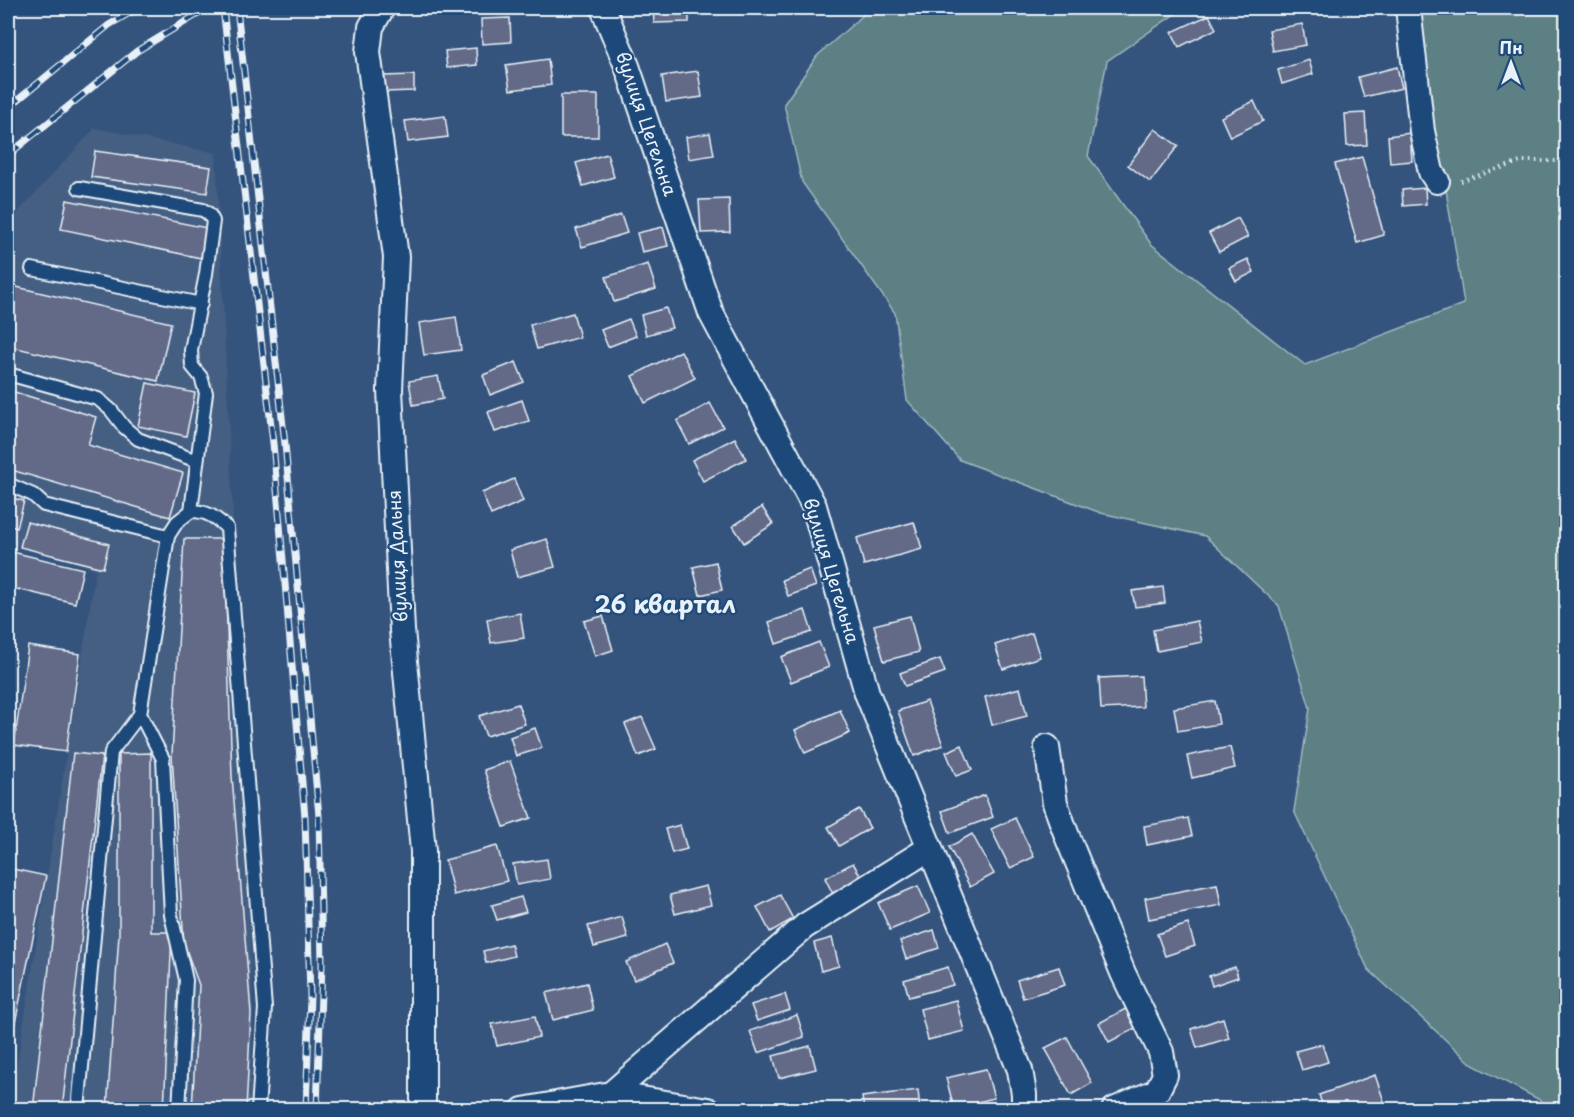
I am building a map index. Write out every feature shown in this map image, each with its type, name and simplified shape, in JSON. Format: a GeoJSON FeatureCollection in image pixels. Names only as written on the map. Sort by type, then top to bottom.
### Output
{"type":"FeatureCollection","features":[{"type":"Feature","properties":{"kind":"street","name":"вулиця Дальня"},"geometry":{"type":"LineString","coordinates":[[382,8],[371,27],[368,52],[396,257],[390,390],[402,630],[423,851],[423,1110]]}},
{"type":"Feature","properties":{"kind":"street","name":"вулиця Цегельна"},"geometry":{"type":"LineString","coordinates":[[603,8],[627,66],[711,313],[814,506],[867,693],[1020,1070],[1024,1110]]}},
{"type":"Feature","properties":{"kind":"street"},"geometry":{"type":"LineString","coordinates":[[1408,8],[1422,130],[1431,172],[1437,181]]}},
{"type":"Feature","properties":{"kind":"street"},"geometry":{"type":"LineString","coordinates":[[1047,747],[1055,803],[1067,836],[1123,973],[1161,1052],[1165,1075],[1157,1091],[1114,1110]]}},
{"type":"Feature","properties":{"kind":"street"},"geometry":{"type":"LineString","coordinates":[[611,1094],[805,926],[930,848]]}},
{"type":"Feature","properties":{"kind":"street"},"geometry":{"type":"LineString","coordinates":[[523,1110],[611,1094],[708,1110]]}},
{"type":"Feature","properties":{"kind":"lane"},"geometry":{"type":"LineString","coordinates":[[80,188],[203,210],[213,221],[201,304],[191,350],[192,366],[201,377],[206,393],[191,511]]}},
{"type":"Feature","properties":{"kind":"lane"},"geometry":{"type":"LineString","coordinates":[[32,268],[201,304]]}},
{"type":"Feature","properties":{"kind":"lane"},"geometry":{"type":"LineString","coordinates":[[8,374],[99,399],[138,439],[197,461]]}},
{"type":"Feature","properties":{"kind":"lane"},"geometry":{"type":"LineString","coordinates":[[8,484],[33,495],[45,505],[168,536]]}},
{"type":"Feature","properties":{"kind":"lane"},"geometry":{"type":"LineString","coordinates":[[78,1110],[111,752],[140,714],[168,536],[177,522],[191,511],[204,511],[227,528],[265,1008],[258,1110]]}},
{"type":"Feature","properties":{"kind":"lane"},"geometry":{"type":"LineString","coordinates":[[140,714],[163,759],[171,915],[186,980],[178,1110]]}},
{"type":"Feature","properties":{"kind":"path"},"geometry":{"type":"LineString","coordinates":[[1437,181],[1452,183],[1522,161],[1566,161]]}},
{"type":"Feature","properties":{"kind":"shaded area"},"geometry":{"type":"Polygon","coordinates":[[[95,128],[216,153],[242,709],[253,1015],[250,1109],[10,1109],[96,569],[8,543],[8,223],[95,128]]]}},
{"type":"Feature","properties":{"kind":"green space"},"geometry":{"type":"Polygon","coordinates":[[[871,8],[1190,8],[1175,14],[1107,61],[1088,156],[1151,244],[1305,365],[1464,304],[1446,190],[1430,130],[1417,8],[1566,8],[1566,1109],[1557,1109],[1473,1065],[1368,969],[1294,811],[1310,708],[1279,606],[1205,536],[1101,513],[960,460],[907,400],[895,313],[802,182],[784,104],[817,56],[871,8]]]}},
{"type":"Feature","properties":{"kind":"building"},"geometry":{"type":"Polygon","coordinates":[[[653,8],[689,8],[689,22],[654,23],[653,8]]]}},
{"type":"Feature","properties":{"kind":"building"},"geometry":{"type":"Polygon","coordinates":[[[1209,15],[1216,29],[1179,47],[1172,32],[1209,15]]]}},
{"type":"Feature","properties":{"kind":"building"},"geometry":{"type":"Polygon","coordinates":[[[510,18],[511,42],[482,44],[481,19],[510,18]]]}},
{"type":"Feature","properties":{"kind":"building"},"geometry":{"type":"Polygon","coordinates":[[[1302,24],[1306,45],[1273,51],[1269,30],[1302,24]]]}},
{"type":"Feature","properties":{"kind":"building"},"geometry":{"type":"Polygon","coordinates":[[[476,48],[477,65],[447,68],[445,51],[476,48]]]}},
{"type":"Feature","properties":{"kind":"building"},"geometry":{"type":"Polygon","coordinates":[[[548,59],[551,85],[510,90],[506,65],[548,59]]]}},
{"type":"Feature","properties":{"kind":"building"},"geometry":{"type":"Polygon","coordinates":[[[1309,60],[1313,74],[1282,84],[1278,70],[1309,60]]]}},
{"type":"Feature","properties":{"kind":"building"},"geometry":{"type":"Polygon","coordinates":[[[1397,67],[1402,88],[1364,97],[1358,77],[1397,67]]]}},
{"type":"Feature","properties":{"kind":"building"},"geometry":{"type":"Polygon","coordinates":[[[698,71],[702,97],[666,102],[662,76],[698,71]]]}},
{"type":"Feature","properties":{"kind":"building"},"geometry":{"type":"Polygon","coordinates":[[[414,75],[414,91],[383,92],[383,76],[414,75]]]}},
{"type":"Feature","properties":{"kind":"building"},"geometry":{"type":"Polygon","coordinates":[[[561,95],[598,95],[598,137],[561,137],[561,95]]]}},
{"type":"Feature","properties":{"kind":"building"},"geometry":{"type":"Polygon","coordinates":[[[1254,101],[1263,121],[1230,137],[1221,117],[1254,101]]]}},
{"type":"Feature","properties":{"kind":"building"},"geometry":{"type":"Polygon","coordinates":[[[1365,113],[1367,145],[1347,146],[1345,114],[1365,113]]]}},
{"type":"Feature","properties":{"kind":"building"},"geometry":{"type":"Polygon","coordinates":[[[445,116],[448,137],[408,142],[405,121],[445,116]]]}},
{"type":"Feature","properties":{"kind":"building"},"geometry":{"type":"Polygon","coordinates":[[[1155,129],[1178,146],[1150,182],[1128,165],[1155,129]]]}},
{"type":"Feature","properties":{"kind":"building"},"geometry":{"type":"Polygon","coordinates":[[[710,133],[714,155],[689,159],[686,137],[710,133]]]}},
{"type":"Feature","properties":{"kind":"building"},"geometry":{"type":"Polygon","coordinates":[[[1410,133],[1412,161],[1390,163],[1388,136],[1410,133]]]}},
{"type":"Feature","properties":{"kind":"building"},"geometry":{"type":"Polygon","coordinates":[[[95,151],[211,167],[207,193],[91,177],[95,151]]]}},
{"type":"Feature","properties":{"kind":"building"},"geometry":{"type":"Polygon","coordinates":[[[607,154],[614,177],[583,186],[576,163],[607,154]]]}},
{"type":"Feature","properties":{"kind":"building"},"geometry":{"type":"Polygon","coordinates":[[[1362,157],[1384,235],[1357,243],[1335,164],[1362,157]]]}},
{"type":"Feature","properties":{"kind":"building"},"geometry":{"type":"Polygon","coordinates":[[[1425,188],[1426,204],[1403,206],[1402,190],[1425,188]]]}},
{"type":"Feature","properties":{"kind":"building"},"geometry":{"type":"Polygon","coordinates":[[[729,199],[730,232],[701,233],[699,200],[729,199]]]}},
{"type":"Feature","properties":{"kind":"building"},"geometry":{"type":"Polygon","coordinates":[[[67,200],[207,228],[201,258],[61,229],[67,200]]]}},
{"type":"Feature","properties":{"kind":"building"},"geometry":{"type":"Polygon","coordinates":[[[621,215],[627,233],[582,247],[576,229],[621,215]]]}},
{"type":"Feature","properties":{"kind":"building"},"geometry":{"type":"Polygon","coordinates":[[[1238,218],[1248,237],[1219,252],[1209,233],[1238,218]]]}},
{"type":"Feature","properties":{"kind":"building"},"geometry":{"type":"Polygon","coordinates":[[[663,227],[668,246],[642,252],[637,233],[663,227]]]}},
{"type":"Feature","properties":{"kind":"building"},"geometry":{"type":"Polygon","coordinates":[[[1248,259],[1254,272],[1236,281],[1229,268],[1248,259]]]}},
{"type":"Feature","properties":{"kind":"building"},"geometry":{"type":"Polygon","coordinates":[[[648,264],[656,289],[614,302],[606,277],[648,264]]]}},
{"type":"Feature","properties":{"kind":"building"},"geometry":{"type":"Polygon","coordinates":[[[8,285],[171,323],[158,381],[8,346],[8,285]]]}},
{"type":"Feature","properties":{"kind":"building"},"geometry":{"type":"Polygon","coordinates":[[[666,308],[672,328],[646,335],[641,315],[666,308]]]}},
{"type":"Feature","properties":{"kind":"building"},"geometry":{"type":"Polygon","coordinates":[[[573,313],[580,337],[537,349],[530,325],[573,313]]]}},
{"type":"Feature","properties":{"kind":"building"},"geometry":{"type":"Polygon","coordinates":[[[456,317],[461,350],[424,355],[419,323],[456,317]]]}},
{"type":"Feature","properties":{"kind":"building"},"geometry":{"type":"Polygon","coordinates":[[[629,319],[636,336],[608,347],[601,330],[629,319]]]}},
{"type":"Feature","properties":{"kind":"building"},"geometry":{"type":"Polygon","coordinates":[[[681,351],[695,378],[645,403],[632,376],[681,351]]]}},
{"type":"Feature","properties":{"kind":"building"},"geometry":{"type":"Polygon","coordinates":[[[516,362],[524,382],[490,395],[483,375],[516,362]]]}},
{"type":"Feature","properties":{"kind":"building"},"geometry":{"type":"Polygon","coordinates":[[[438,376],[443,399],[413,405],[409,381],[438,376]]]}},
{"type":"Feature","properties":{"kind":"building"},"geometry":{"type":"Polygon","coordinates":[[[147,383],[195,393],[186,436],[138,426],[147,383]]]}},
{"type":"Feature","properties":{"kind":"building"},"geometry":{"type":"Polygon","coordinates":[[[8,390],[96,417],[88,445],[183,473],[170,517],[8,469],[8,390]]]}},
{"type":"Feature","properties":{"kind":"building"},"geometry":{"type":"Polygon","coordinates":[[[522,400],[529,421],[495,432],[488,412],[522,400]]]}},
{"type":"Feature","properties":{"kind":"building"},"geometry":{"type":"Polygon","coordinates":[[[710,403],[723,427],[689,444],[677,421],[710,403]]]}},
{"type":"Feature","properties":{"kind":"building"},"geometry":{"type":"Polygon","coordinates":[[[735,438],[746,459],[703,481],[692,460],[735,438]]]}},
{"type":"Feature","properties":{"kind":"building"},"geometry":{"type":"Polygon","coordinates":[[[514,479],[523,501],[491,515],[482,493],[514,479]]]}},
{"type":"Feature","properties":{"kind":"building"},"geometry":{"type":"Polygon","coordinates":[[[8,497],[24,501],[17,528],[8,525],[8,497]]]}},
{"type":"Feature","properties":{"kind":"building"},"geometry":{"type":"Polygon","coordinates":[[[762,507],[773,524],[744,543],[733,526],[762,507]]]}},
{"type":"Feature","properties":{"kind":"building"},"geometry":{"type":"Polygon","coordinates":[[[27,522],[109,544],[103,568],[20,547],[27,522]]]}},
{"type":"Feature","properties":{"kind":"building"},"geometry":{"type":"Polygon","coordinates":[[[914,522],[922,549],[864,565],[857,538],[914,522]]]}},
{"type":"Feature","properties":{"kind":"building"},"geometry":{"type":"Polygon","coordinates":[[[184,539],[224,539],[232,776],[251,1013],[246,1110],[192,1110],[199,985],[184,944],[172,755],[184,539]]]}},
{"type":"Feature","properties":{"kind":"building"},"geometry":{"type":"Polygon","coordinates":[[[547,539],[555,567],[517,577],[510,550],[547,539]]]}},
{"type":"Feature","properties":{"kind":"building"},"geometry":{"type":"Polygon","coordinates":[[[8,551],[83,569],[75,603],[8,587],[8,551]]]}},
{"type":"Feature","properties":{"kind":"building"},"geometry":{"type":"Polygon","coordinates":[[[716,562],[722,590],[700,595],[693,567],[716,562]]]}},
{"type":"Feature","properties":{"kind":"building"},"geometry":{"type":"Polygon","coordinates":[[[810,569],[816,586],[788,596],[782,580],[810,569]]]}},
{"type":"Feature","properties":{"kind":"building"},"geometry":{"type":"Polygon","coordinates":[[[1163,587],[1165,603],[1135,607],[1132,591],[1163,587]]]}},
{"type":"Feature","properties":{"kind":"building"},"geometry":{"type":"Polygon","coordinates":[[[805,610],[812,632],[776,644],[769,622],[805,610]]]}},
{"type":"Feature","properties":{"kind":"building"},"geometry":{"type":"Polygon","coordinates":[[[520,613],[524,638],[491,643],[487,619],[520,613]]]}},
{"type":"Feature","properties":{"kind":"building"},"geometry":{"type":"Polygon","coordinates":[[[603,616],[613,650],[595,656],[584,621],[603,616]]]}},
{"type":"Feature","properties":{"kind":"building"},"geometry":{"type":"Polygon","coordinates":[[[910,616],[919,652],[884,661],[874,625],[910,616]]]}},
{"type":"Feature","properties":{"kind":"building"},"geometry":{"type":"Polygon","coordinates":[[[1197,621],[1202,642],[1157,651],[1153,630],[1197,621]]]}},
{"type":"Feature","properties":{"kind":"building"},"geometry":{"type":"Polygon","coordinates":[[[1032,633],[1040,657],[1003,669],[995,645],[1032,633]]]}},
{"type":"Feature","properties":{"kind":"building"},"geometry":{"type":"Polygon","coordinates":[[[819,642],[829,667],[791,682],[781,657],[819,642]]]}},
{"type":"Feature","properties":{"kind":"building"},"geometry":{"type":"Polygon","coordinates":[[[28,646],[80,654],[66,752],[14,745],[28,646]]]}},
{"type":"Feature","properties":{"kind":"building"},"geometry":{"type":"Polygon","coordinates":[[[940,659],[945,672],[905,686],[900,673],[940,659]]]}},
{"type":"Feature","properties":{"kind":"building"},"geometry":{"type":"Polygon","coordinates":[[[1141,676],[1143,707],[1101,709],[1099,678],[1141,676]]]}},
{"type":"Feature","properties":{"kind":"building"},"geometry":{"type":"Polygon","coordinates":[[[1020,688],[1027,716],[992,725],[985,697],[1020,688]]]}},
{"type":"Feature","properties":{"kind":"building"},"geometry":{"type":"Polygon","coordinates":[[[927,701],[943,745],[914,756],[898,711],[927,701]]]}},
{"type":"Feature","properties":{"kind":"building"},"geometry":{"type":"Polygon","coordinates":[[[1215,701],[1219,724],[1178,731],[1174,708],[1215,701]]]}},
{"type":"Feature","properties":{"kind":"building"},"geometry":{"type":"Polygon","coordinates":[[[518,704],[525,724],[486,736],[479,716],[518,704]]]}},
{"type":"Feature","properties":{"kind":"building"},"geometry":{"type":"Polygon","coordinates":[[[840,710],[850,733],[805,753],[795,730],[840,710]]]}},
{"type":"Feature","properties":{"kind":"building"},"geometry":{"type":"Polygon","coordinates":[[[642,717],[656,749],[638,756],[625,724],[642,717]]]}},
{"type":"Feature","properties":{"kind":"building"},"geometry":{"type":"Polygon","coordinates":[[[535,728],[542,748],[516,756],[510,737],[535,728]]]}},
{"type":"Feature","properties":{"kind":"building"},"geometry":{"type":"Polygon","coordinates":[[[962,745],[972,770],[956,776],[946,752],[962,745]]]}},
{"type":"Feature","properties":{"kind":"building"},"geometry":{"type":"Polygon","coordinates":[[[1230,747],[1235,768],[1192,778],[1187,756],[1230,747]]]}},
{"type":"Feature","properties":{"kind":"building"},"geometry":{"type":"Polygon","coordinates":[[[73,753],[102,756],[62,1110],[33,1110],[73,753]]]}},
{"type":"Feature","properties":{"kind":"building"},"geometry":{"type":"Polygon","coordinates":[[[151,753],[151,932],[172,932],[164,1110],[107,1110],[119,934],[119,754],[151,753]]]}},
{"type":"Feature","properties":{"kind":"building"},"geometry":{"type":"Polygon","coordinates":[[[510,761],[531,818],[504,827],[484,770],[510,761]]]}},
{"type":"Feature","properties":{"kind":"building"},"geometry":{"type":"Polygon","coordinates":[[[985,795],[993,817],[950,833],[942,811],[985,795]]]}},
{"type":"Feature","properties":{"kind":"building"},"geometry":{"type":"Polygon","coordinates":[[[859,809],[870,828],[839,846],[828,827],[859,809]]]}},
{"type":"Feature","properties":{"kind":"building"},"geometry":{"type":"Polygon","coordinates":[[[1015,818],[1034,857],[1010,868],[991,829],[1015,818]]]}},
{"type":"Feature","properties":{"kind":"building"},"geometry":{"type":"Polygon","coordinates":[[[1188,818],[1192,836],[1147,845],[1144,826],[1188,818]]]}},
{"type":"Feature","properties":{"kind":"building"},"geometry":{"type":"Polygon","coordinates":[[[680,825],[687,849],[672,853],[665,829],[680,825]]]}},
{"type":"Feature","properties":{"kind":"building"},"geometry":{"type":"Polygon","coordinates":[[[972,834],[994,874],[970,887],[949,847],[972,834]]]}},
{"type":"Feature","properties":{"kind":"building"},"geometry":{"type":"Polygon","coordinates":[[[497,846],[507,881],[454,895],[445,860],[497,846]]]}},
{"type":"Feature","properties":{"kind":"building"},"geometry":{"type":"Polygon","coordinates":[[[547,859],[550,879],[517,885],[513,864],[547,859]]]}},
{"type":"Feature","properties":{"kind":"building"},"geometry":{"type":"Polygon","coordinates":[[[853,863],[863,880],[834,896],[825,878],[853,863]]]}},
{"type":"Feature","properties":{"kind":"building"},"geometry":{"type":"Polygon","coordinates":[[[8,868],[46,876],[15,1023],[8,1021],[8,868]]]}},
{"type":"Feature","properties":{"kind":"building"},"geometry":{"type":"Polygon","coordinates":[[[1217,884],[1221,905],[1149,919],[1145,898],[1217,884]]]}},
{"type":"Feature","properties":{"kind":"building"},"geometry":{"type":"Polygon","coordinates":[[[706,886],[711,905],[675,914],[670,895],[706,886]]]}},
{"type":"Feature","properties":{"kind":"building"},"geometry":{"type":"Polygon","coordinates":[[[918,886],[930,913],[890,930],[878,903],[918,886]]]}},
{"type":"Feature","properties":{"kind":"building"},"geometry":{"type":"Polygon","coordinates":[[[780,895],[793,919],[770,932],[757,907],[780,895]]]}},
{"type":"Feature","properties":{"kind":"building"},"geometry":{"type":"Polygon","coordinates":[[[521,897],[526,912],[497,920],[492,905],[521,897]]]}},
{"type":"Feature","properties":{"kind":"building"},"geometry":{"type":"Polygon","coordinates":[[[622,917],[628,938],[594,947],[588,926],[622,917]]]}},
{"type":"Feature","properties":{"kind":"building"},"geometry":{"type":"Polygon","coordinates":[[[1188,924],[1195,946],[1165,956],[1157,934],[1188,924]]]}},
{"type":"Feature","properties":{"kind":"building"},"geometry":{"type":"Polygon","coordinates":[[[934,930],[939,948],[906,959],[900,941],[934,930]]]}},
{"type":"Feature","properties":{"kind":"building"},"geometry":{"type":"Polygon","coordinates":[[[832,938],[839,966],[821,971],[814,943],[832,938]]]}},
{"type":"Feature","properties":{"kind":"building"},"geometry":{"type":"Polygon","coordinates":[[[511,944],[514,956],[486,963],[483,951],[511,944]]]}},
{"type":"Feature","properties":{"kind":"building"},"geometry":{"type":"Polygon","coordinates":[[[665,944],[673,963],[634,980],[626,962],[665,944]]]}},
{"type":"Feature","properties":{"kind":"building"},"geometry":{"type":"Polygon","coordinates":[[[948,967],[953,985],[909,997],[904,980],[948,967]]]}},
{"type":"Feature","properties":{"kind":"building"},"geometry":{"type":"Polygon","coordinates":[[[1059,967],[1065,985],[1023,998],[1017,980],[1059,967]]]}},
{"type":"Feature","properties":{"kind":"building"},"geometry":{"type":"Polygon","coordinates":[[[1235,967],[1238,977],[1212,986],[1209,976],[1235,967]]]}},
{"type":"Feature","properties":{"kind":"building"},"geometry":{"type":"Polygon","coordinates":[[[587,983],[593,1010],[553,1020],[546,993],[587,983]]]}},
{"type":"Feature","properties":{"kind":"building"},"geometry":{"type":"Polygon","coordinates":[[[785,994],[790,1010],[757,1021],[751,1005],[785,994]]]}},
{"type":"Feature","properties":{"kind":"building"},"geometry":{"type":"Polygon","coordinates":[[[956,1000],[964,1031],[928,1040],[920,1009],[956,1000]]]}},
{"type":"Feature","properties":{"kind":"building"},"geometry":{"type":"Polygon","coordinates":[[[1133,1005],[1142,1025],[1109,1042],[1099,1023],[1133,1005]]]}},
{"type":"Feature","properties":{"kind":"building"},"geometry":{"type":"Polygon","coordinates":[[[797,1015],[804,1037],[758,1053],[750,1031],[797,1015]]]}},
{"type":"Feature","properties":{"kind":"building"},"geometry":{"type":"Polygon","coordinates":[[[535,1016],[539,1037],[497,1046],[492,1024],[535,1016]]]}},
{"type":"Feature","properties":{"kind":"building"},"geometry":{"type":"Polygon","coordinates":[[[1223,1018],[1229,1038],[1197,1048],[1191,1029],[1223,1018]]]}},
{"type":"Feature","properties":{"kind":"building"},"geometry":{"type":"Polygon","coordinates":[[[1067,1037],[1092,1083],[1071,1095],[1045,1048],[1067,1037]]]}},
{"type":"Feature","properties":{"kind":"building"},"geometry":{"type":"Polygon","coordinates":[[[1322,1044],[1328,1062],[1302,1070],[1296,1051],[1322,1044]]]}},
{"type":"Feature","properties":{"kind":"building"},"geometry":{"type":"Polygon","coordinates":[[[810,1046],[816,1069],[779,1078],[773,1056],[810,1046]]]}},
{"type":"Feature","properties":{"kind":"building"},"geometry":{"type":"Polygon","coordinates":[[[986,1069],[994,1098],[954,1108],[946,1078],[986,1069]]]}},
{"type":"Feature","properties":{"kind":"building"},"geometry":{"type":"Polygon","coordinates":[[[1375,1075],[1387,1110],[1324,1110],[1319,1095],[1375,1075]]]}},
{"type":"Feature","properties":{"kind":"building"},"geometry":{"type":"Polygon","coordinates":[[[918,1090],[920,1110],[864,1110],[862,1097],[918,1090]]]}},
{"type":"Feature","properties":{"kind":"railway"},"geometry":{"type":"LineString","coordinates":[[8,108],[109,25],[138,8]]}},
{"type":"Feature","properties":{"kind":"railway"},"geometry":{"type":"LineString","coordinates":[[8,155],[137,51],[208,8]]}},
{"type":"Feature","properties":{"kind":"railway"},"geometry":{"type":"LineString","coordinates":[[223,8],[273,443],[305,817],[310,997],[306,1110]]}},
{"type":"Feature","properties":{"kind":"railway"},"geometry":{"type":"LineString","coordinates":[[237,8],[285,444],[319,816],[322,964],[317,1110]]}},
{"type":"Feature","properties":{"kind":"district","name":"26 квартал"},"geometry":{"type":"Point","coordinates":[665,605]}}]}
